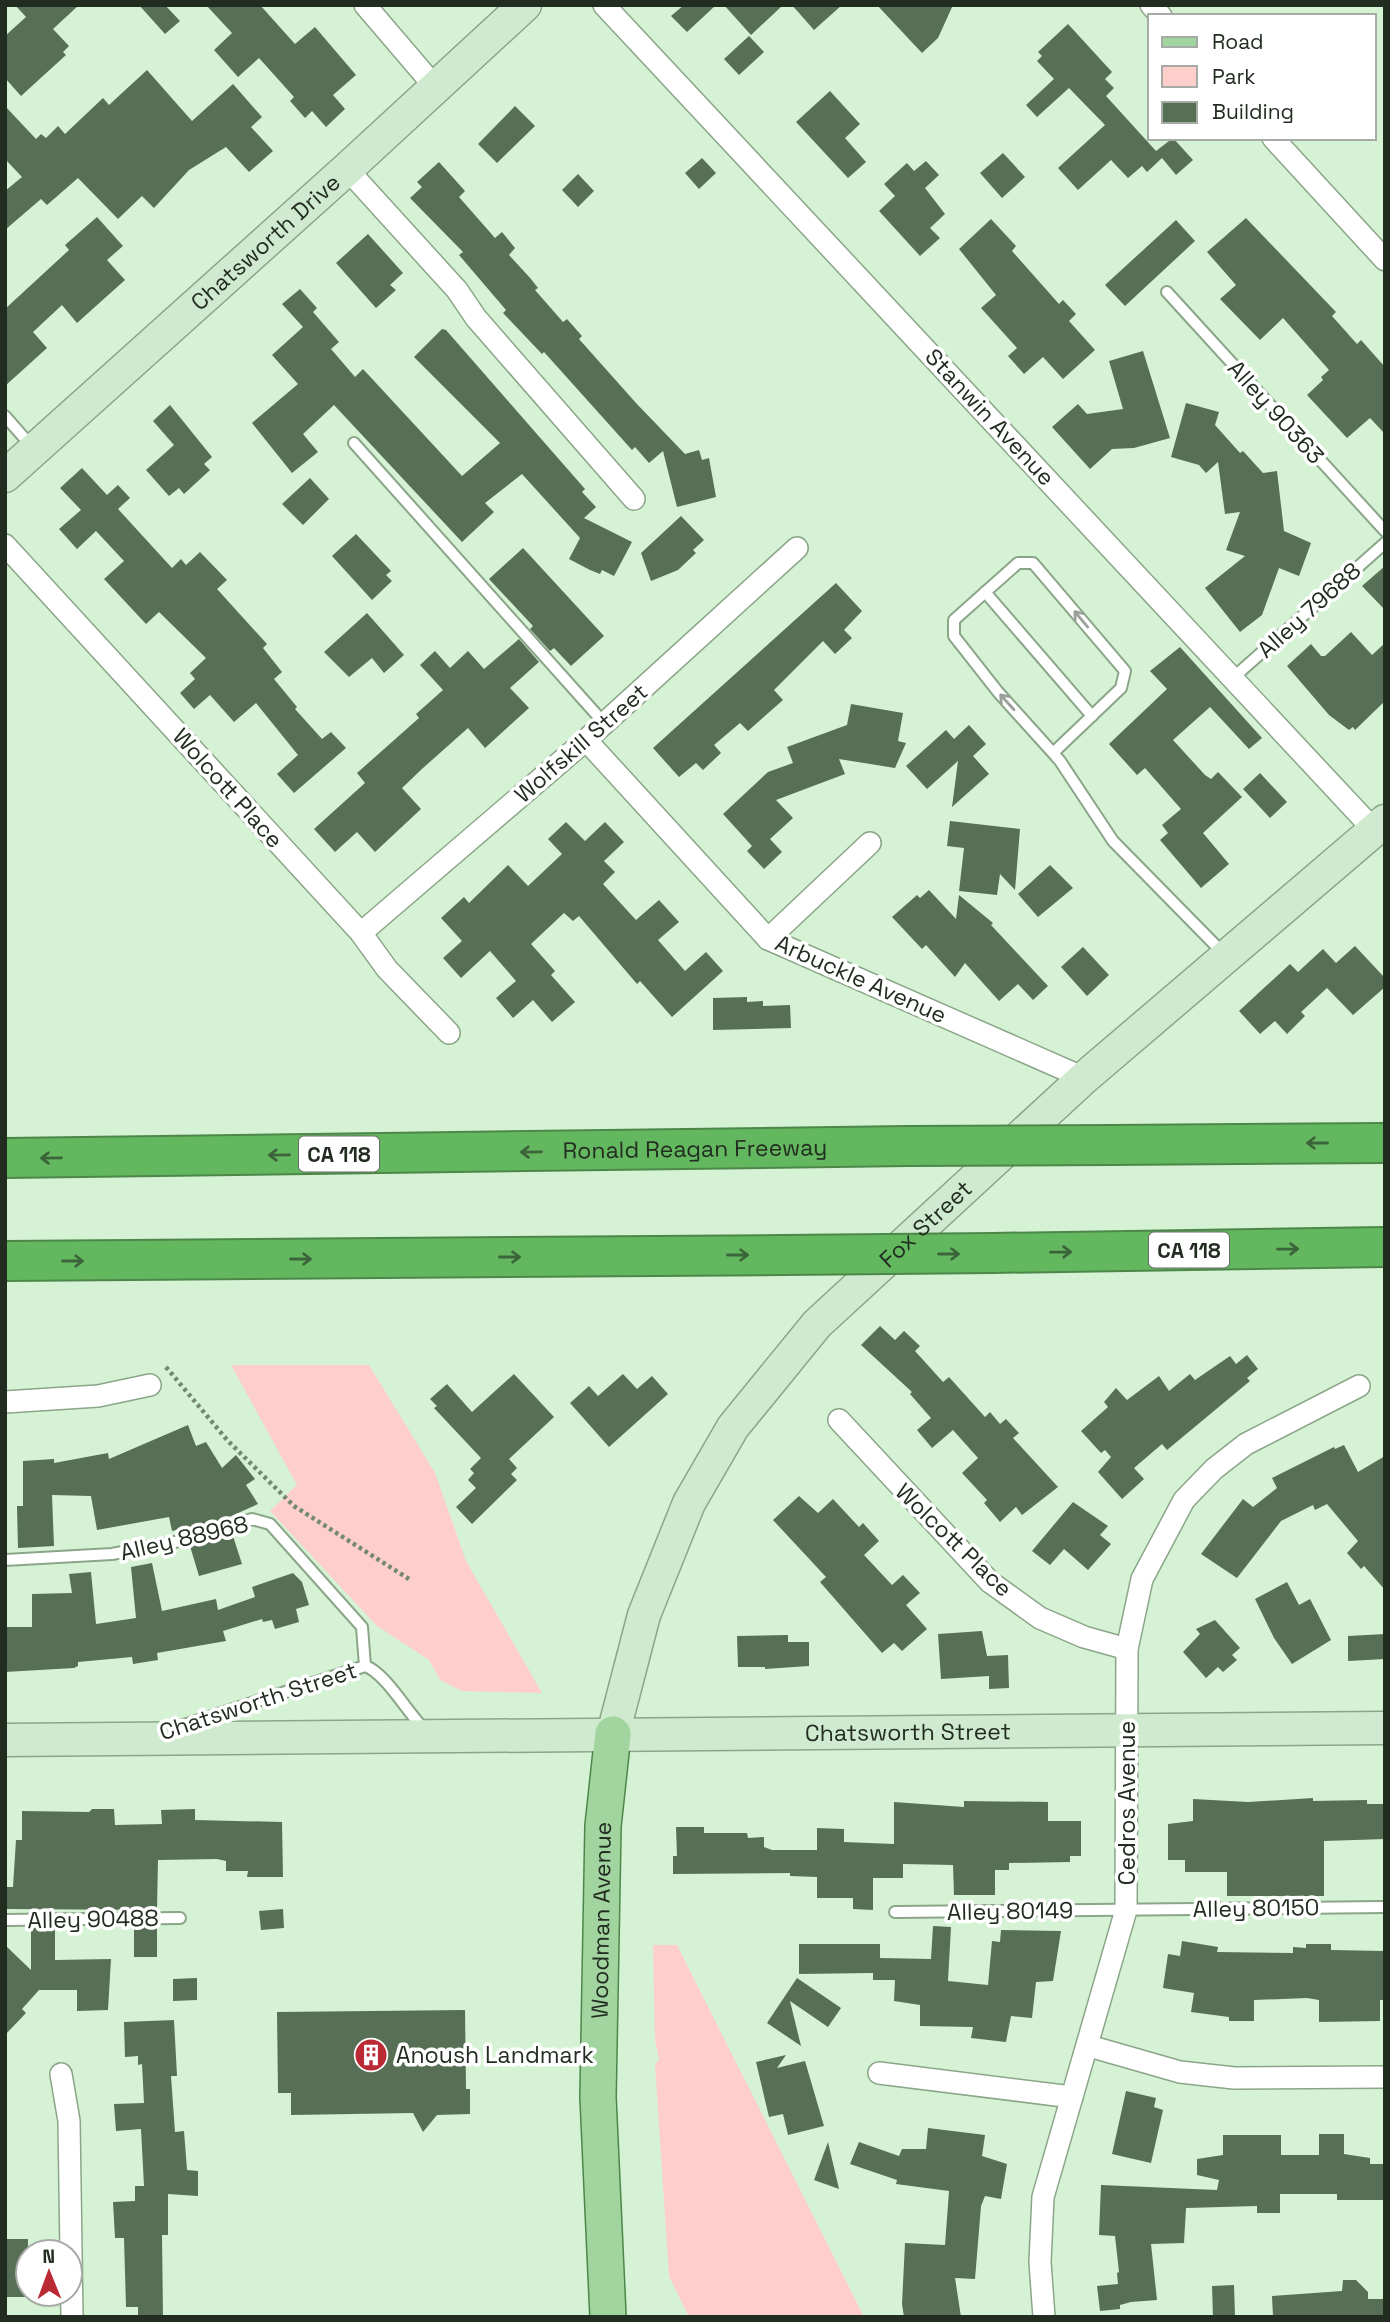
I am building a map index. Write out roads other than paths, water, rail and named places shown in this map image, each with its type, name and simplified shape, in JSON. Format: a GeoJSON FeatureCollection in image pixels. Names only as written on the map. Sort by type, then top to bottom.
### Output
{"type":"FeatureCollection","features":[{"type":"Feature","properties":{"kind":"highway","name":"Ronald Reagan Freeway"},"geometry":{"type":"LineString","coordinates":[[5,1158],[909,1146],[1385,1143]]}},
{"type":"Feature","properties":{"kind":"highway","name":"CA 118"},"geometry":{"type":"LineString","coordinates":[[5,1261],[1385,1247]]}},
{"type":"Feature","properties":{"kind":"main road","name":"Chatsworth Drive"},"geometry":{"type":"LineString","coordinates":[[5,476],[348,169],[525,5]]}},
{"type":"Feature","properties":{"kind":"main road","name":"Fox Street"},"geometry":{"type":"LineString","coordinates":[[613,1734],[649,1603],[689,1503],[733,1427],[817,1324],[1084,1078],[1380,826]]}},
{"type":"Feature","properties":{"kind":"main road","name":"Chatsworth Street"},"geometry":{"type":"LineString","coordinates":[[5,1740],[1385,1728]]}},
{"type":"Feature","properties":{"kind":"main road","name":"Woodman Avenue"},"geometry":{"type":"LineString","coordinates":[[608,2317],[598,2096],[603,1826],[613,1734]]}},
{"type":"Feature","properties":{"kind":"street"},"geometry":{"type":"LineString","coordinates":[[365,5],[435,87]]}},
{"type":"Feature","properties":{"kind":"street","name":"Stanwin Avenue"},"geometry":{"type":"LineString","coordinates":[[604,5],[1234,677],[1380,826]]}},
{"type":"Feature","properties":{"kind":"street"},"geometry":{"type":"LineString","coordinates":[[1275,140],[1385,260]]}},
{"type":"Feature","properties":{"kind":"street"},"geometry":{"type":"LineString","coordinates":[[348,169],[457,290],[475,318],[634,499]]}},
{"type":"Feature","properties":{"kind":"street","name":"Wolcott Place"},"geometry":{"type":"LineString","coordinates":[[5,545],[361,933],[387,969],[449,1033]]}},
{"type":"Feature","properties":{"kind":"street","name":"Wolfskill Street"},"geometry":{"type":"LineString","coordinates":[[361,933],[605,724],[797,548]]}},
{"type":"Feature","properties":{"kind":"street","name":"Arbuckle Avenue"},"geometry":{"type":"LineString","coordinates":[[586,740],[768,939],[1084,1078]]}},
{"type":"Feature","properties":{"kind":"street"},"geometry":{"type":"LineString","coordinates":[[768,939],[870,843]]}},
{"type":"Feature","properties":{"kind":"street"},"geometry":{"type":"LineString","coordinates":[[5,1402],[98,1396],[150,1385]]}},
{"type":"Feature","properties":{"kind":"street","name":"Cedros Avenue"},"geometry":{"type":"LineString","coordinates":[[1044,2317],[1040,2262],[1043,2197],[1089,2046],[1126,1910],[1127,1649],[1142,1579],[1184,1500],[1214,1469],[1246,1444],[1359,1386]]}},
{"type":"Feature","properties":{"kind":"street","name":"Wolcott Place"},"geometry":{"type":"LineString","coordinates":[[839,1420],[990,1581],[1040,1618],[1084,1637],[1127,1649]]}},
{"type":"Feature","properties":{"kind":"street"},"geometry":{"type":"LineString","coordinates":[[1089,2046],[1181,2071],[1234,2078],[1385,2077]]}},
{"type":"Feature","properties":{"kind":"street"},"geometry":{"type":"LineString","coordinates":[[879,2073],[1072,2097]]}},
{"type":"Feature","properties":{"kind":"street"},"geometry":{"type":"LineString","coordinates":[[61,2074],[69,2121],[72,2317]]}},
{"type":"Feature","properties":{"kind":"lane","name":"Alley 90363"},"geometry":{"type":"LineString","coordinates":[[1167,292],[1385,531]]}},
{"type":"Feature","properties":{"kind":"lane"},"geometry":{"type":"LineString","coordinates":[[5,416],[35,450]]}},
{"type":"Feature","properties":{"kind":"lane"},"geometry":{"type":"LineString","coordinates":[[354,443],[605,724]]}},
{"type":"Feature","properties":{"kind":"lane","name":"Alley 79688"},"geometry":{"type":"LineString","coordinates":[[1234,677],[1385,542]]}},
{"type":"Feature","properties":{"kind":"lane"},"geometry":{"type":"LineString","coordinates":[[1053,753],[1121,688],[1125,671],[1034,563],[1018,563],[954,620],[954,636],[998,692],[1053,753],[1113,841],[1227,957]]}},
{"type":"Feature","properties":{"kind":"lane"},"geometry":{"type":"LineString","coordinates":[[985,592],[1092,716]]}},
{"type":"Feature","properties":{"kind":"lane","name":"Alley 88968"},"geometry":{"type":"LineString","coordinates":[[5,1560],[112,1555],[175,1542],[252,1519],[270,1524],[362,1627],[365,1666]]}},
{"type":"Feature","properties":{"kind":"lane","name":"Chatsworth Street"},"geometry":{"type":"LineString","coordinates":[[138,1738],[257,1703],[365,1666],[379,1674],[410,1716],[431,1735]]}},
{"type":"Feature","properties":{"kind":"lane","name":"Alley 80150"},"geometry":{"type":"LineString","coordinates":[[1126,1910],[1385,1907]]}},
{"type":"Feature","properties":{"kind":"lane","name":"Alley 80149"},"geometry":{"type":"LineString","coordinates":[[895,1912],[1126,1910]]}},
{"type":"Feature","properties":{"kind":"lane","name":"Alley 90488"},"geometry":{"type":"LineString","coordinates":[[5,1920],[180,1918]]}},
{"type":"Feature","properties":{"kind":"place","name":"Anoush Landmark"},"geometry":{"type":"Point","coordinates":[371,2055]}}]}
